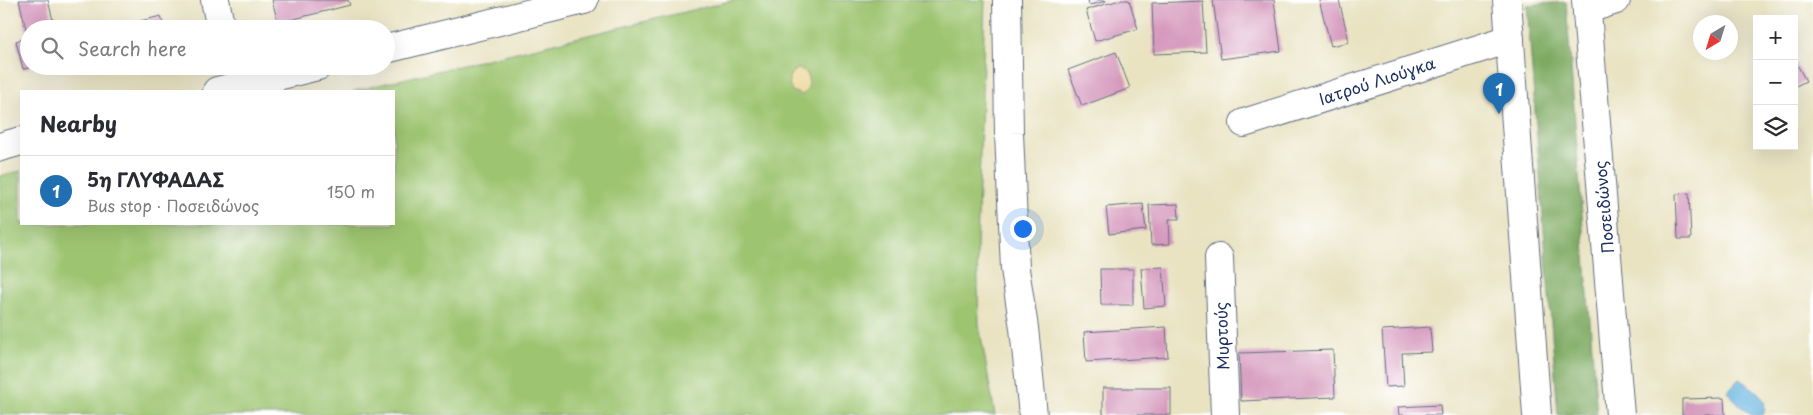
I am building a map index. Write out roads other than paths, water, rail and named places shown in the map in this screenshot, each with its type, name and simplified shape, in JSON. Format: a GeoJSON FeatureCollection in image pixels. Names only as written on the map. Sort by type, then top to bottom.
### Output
{"type":"FeatureCollection","features":[{"type":"Feature","properties":{"kind":"main road"},"geometry":{"type":"LineString","coordinates":[[215,0],[219,20]]}},
{"type":"Feature","properties":{"kind":"main road"},"geometry":{"type":"LineString","coordinates":[[395,47],[584,0]]}},
{"type":"Feature","properties":{"kind":"main road"},"geometry":{"type":"LineString","coordinates":[[1007,0],[1009,134],[1015,269],[1024,328],[1033,415]]}},
{"type":"Feature","properties":{"kind":"main road"},"geometry":{"type":"LineString","coordinates":[[1507,0],[1537,415]]}},
{"type":"Feature","properties":{"kind":"main road"},"geometry":{"type":"LineString","coordinates":[[1587,4],[1616,0]]}},
{"type":"Feature","properties":{"kind":"main road","name":"Ποσειδώνος"},"geometry":{"type":"LineString","coordinates":[[1587,4],[1620,415]]}},
{"type":"Feature","properties":{"kind":"main road","name":"Ιατρού Λιούγκα"},"geometry":{"type":"LineString","coordinates":[[1244,123],[1510,39]]}},
{"type":"Feature","properties":{"kind":"main road"},"geometry":{"type":"LineString","coordinates":[[227,81],[263,75]]}},
{"type":"Feature","properties":{"kind":"main road"},"geometry":{"type":"LineString","coordinates":[[0,147],[20,141]]}},
{"type":"Feature","properties":{"kind":"main road","name":"Μυρτούς"},"geometry":{"type":"LineString","coordinates":[[1219,258],[1225,415]]}},
{"type":"Feature","properties":{"kind":"water"},"geometry":{"type":"Polygon","coordinates":[[[1739,379],[1755,390],[1762,398],[1765,408],[1763,415],[1748,413],[1727,392],[1739,379]]]}},
{"type":"Feature","properties":{"kind":"place","name":"5η ΓΛΥΦΑΔΑΣ"},"geometry":{"type":"Point","coordinates":[1499,114]}}]}
